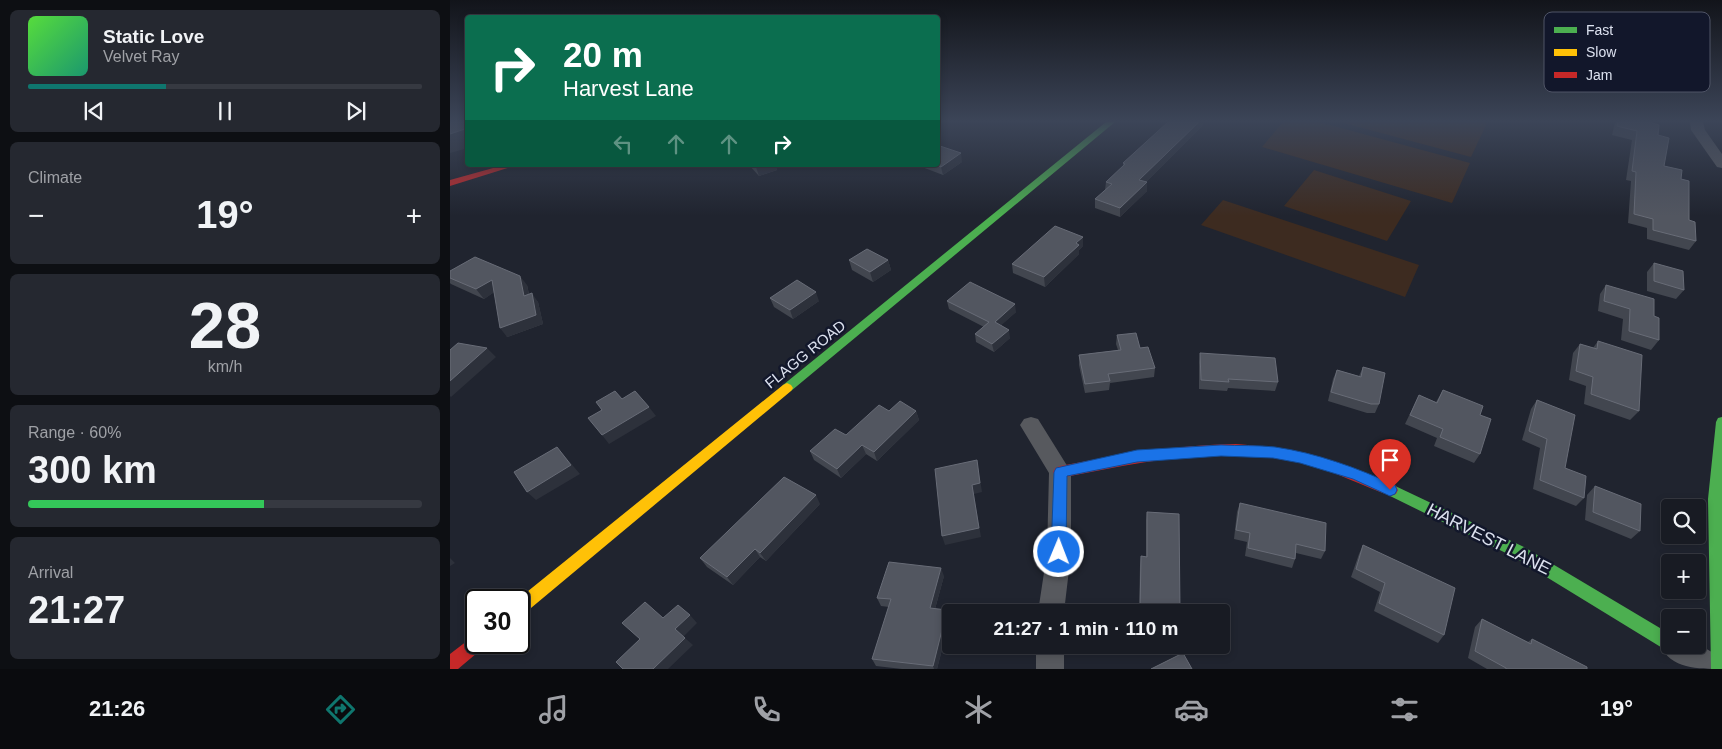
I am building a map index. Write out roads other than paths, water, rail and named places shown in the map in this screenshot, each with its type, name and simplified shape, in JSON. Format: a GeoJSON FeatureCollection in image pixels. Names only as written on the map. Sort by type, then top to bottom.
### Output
{"type":"FeatureCollection","features":[{"type":"Feature","properties":{"kind":"main road","name":"FLAGG ROAD"},"geometry":{"type":"LineString","coordinates":[[530,599],[1073,153]]}},
{"type":"Feature","properties":{"kind":"main road"},"geometry":{"type":"LineString","coordinates":[[450,183],[506,167]]}},
{"type":"Feature","properties":{"kind":"main road"},"geometry":{"type":"LineString","coordinates":[[1719,669],[1715,499],[1722,422]]}},
{"type":"Feature","properties":{"kind":"main road","name":"HARVEST LANE"},"geometry":{"type":"LineString","coordinates":[[1060,472],[1137,456],[1221,450],[1273,452],[1300,457],[1356,474],[1458,521],[1534,560],[1661,638]]}},
{"type":"Feature","properties":{"kind":"main road"},"geometry":{"type":"LineString","coordinates":[[450,665],[465,653]]}},
{"type":"Feature","properties":{"kind":"street"},"geometry":{"type":"LineString","coordinates":[[1714,153],[1722,164]]}},
{"type":"Feature","properties":{"kind":"street"},"geometry":{"type":"LineString","coordinates":[[1031,425],[1060,472],[1059,552],[1052,604]]}},
{"type":"Feature","properties":{"kind":"street"},"geometry":{"type":"LineString","coordinates":[[1050,654],[1050,669]]}},
{"type":"Feature","properties":{"kind":"street"},"geometry":{"type":"LineString","coordinates":[[1689,654],[1714,669]]}}]}
